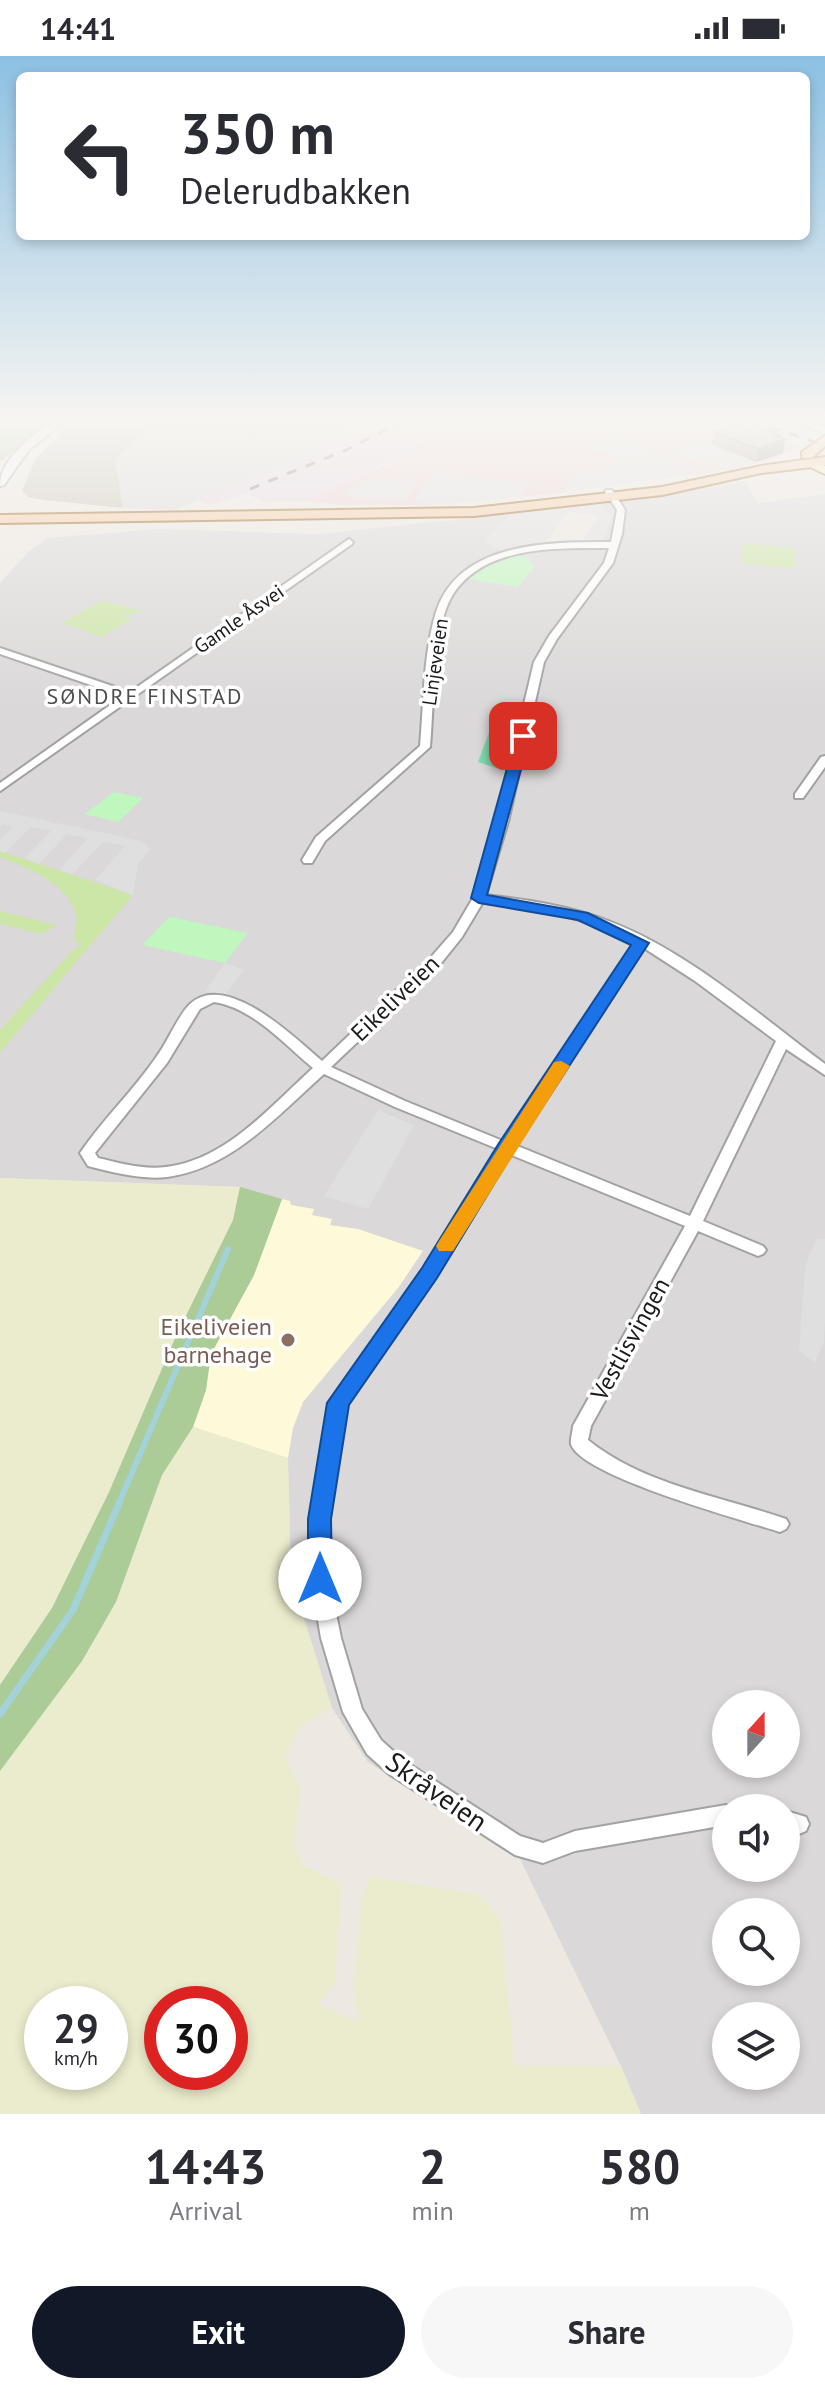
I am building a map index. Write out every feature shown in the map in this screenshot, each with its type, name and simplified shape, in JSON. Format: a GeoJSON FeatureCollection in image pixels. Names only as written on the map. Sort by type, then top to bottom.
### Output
{"type":"FeatureCollection","features":[{"type":"Feature","properties":{"kind":"main road"},"geometry":{"type":"LineString","coordinates":[[45,516],[309,519],[376,516]]}},
{"type":"Feature","properties":{"kind":"street","name":"Eikeliveien"},"geometry":{"type":"LineString","coordinates":[[322,1068],[239,1004],[220,998],[204,1001],[195,1006],[162,1060],[87,1153],[93,1162],[166,1172],[198,1164],[223,1153],[322,1068],[437,959],[458,934],[479,898],[502,822],[544,650],[595,584],[615,545],[620,516]]}},
{"type":"Feature","properties":{"kind":"street","name":"Gamle Åsvei"},"geometry":{"type":"LineString","coordinates":[[0,788],[349,542]]}},
{"type":"Feature","properties":{"kind":"street","name":"Linjeveien"},"geometry":{"type":"LineString","coordinates":[[308,860],[320,839],[425,747],[440,617],[448,595],[459,581],[480,566],[505,555],[549,547],[615,545]]}},
{"type":"Feature","properties":{"kind":"street"},"geometry":{"type":"LineString","coordinates":[[0,651],[129,695]]}},
{"type":"Feature","properties":{"kind":"street"},"geometry":{"type":"LineString","coordinates":[[799,796],[825,759]]}},
{"type":"Feature","properties":{"kind":"street"},"geometry":{"type":"LineString","coordinates":[[479,898],[582,916],[641,943],[676,964],[825,1071]]}},
{"type":"Feature","properties":{"kind":"street","name":"Skråveien"},"geometry":{"type":"LineString","coordinates":[[641,943],[506,1148],[429,1273],[338,1403],[320,1519],[320,1579],[331,1638],[353,1712],[374,1747],[396,1767],[515,1845],[543,1853],[575,1841],[712,1817]]}},
{"type":"Feature","properties":{"kind":"street","name":"Vestlisvingen"},"geometry":{"type":"LineString","coordinates":[[780,1524],[649,1480],[590,1455],[579,1443],[582,1426],[694,1224],[783,1041]]}},
{"type":"Feature","properties":{"kind":"street"},"geometry":{"type":"LineString","coordinates":[[322,1068],[506,1148],[758,1250]]}},
{"type":"Feature","properties":{"kind":"shaded area"},"geometry":{"type":"Polygon","coordinates":[[[508,516],[485,542],[597,541],[612,516],[825,516],[825,2114],[641,2114],[621,2066],[520,1859],[368,1762],[332,1708],[291,1577],[288,1458],[193,1427],[206,1390],[240,1187],[0,1178],[0,583],[29,551],[48,538],[158,529],[318,534],[508,516]]]}},
{"type":"Feature","properties":{"kind":"shaded area"},"geometry":{"type":"Polygon","coordinates":[[[508,516],[566,516],[544,544],[503,552],[485,542],[508,516]]]}},
{"type":"Feature","properties":{"kind":"shaded area"},"geometry":{"type":"Polygon","coordinates":[[[597,516],[612,516],[605,539],[583,540],[597,516]]]}},
{"type":"Feature","properties":{"kind":"shaded area"},"geometry":{"type":"Polygon","coordinates":[[[0,811],[142,841],[150,849],[138,864],[133,895],[95,880],[125,846],[103,842],[72,875],[60,869],[88,838],[67,834],[39,864],[25,858],[51,831],[31,827],[5,853],[0,851],[0,840],[13,827],[3,824],[0,827],[0,811]]]}},
{"type":"Feature","properties":{"kind":"shaded area"},"geometry":{"type":"Polygon","coordinates":[[[225,963],[244,970],[225,995],[205,991],[225,963]]]}},
{"type":"Feature","properties":{"kind":"shaded area"},"geometry":{"type":"Polygon","coordinates":[[[378,1110],[414,1125],[368,1209],[324,1196],[378,1110]]]}},
{"type":"Feature","properties":{"kind":"shaded area","name":"Eikeliveien barnehage"},"geometry":{"type":"Polygon","coordinates":[[[282,1199],[290,1201],[291,1205],[314,1209],[312,1215],[332,1219],[330,1225],[358,1229],[423,1251],[398,1288],[303,1402],[293,1428],[288,1458],[193,1427],[206,1390],[211,1354],[254,1275],[282,1199]]]}},
{"type":"Feature","properties":{"kind":"shaded area"},"geometry":{"type":"Polygon","coordinates":[[[816,1239],[825,1239],[825,1320],[824,1342],[815,1363],[799,1351],[805,1267],[816,1239]]]}},
{"type":"Feature","properties":{"kind":"green space"},"geometry":{"type":"Polygon","coordinates":[[[743,543],[795,548],[795,569],[741,563],[743,543]]]}},
{"type":"Feature","properties":{"kind":"green space"},"geometry":{"type":"Polygon","coordinates":[[[516,555],[526,557],[535,567],[517,587],[469,579],[489,564],[516,555]]]}},
{"type":"Feature","properties":{"kind":"green space"},"geometry":{"type":"Polygon","coordinates":[[[103,600],[145,612],[122,615],[132,619],[102,637],[61,623],[103,600]]]}},
{"type":"Feature","properties":{"kind":"green space"},"geometry":{"type":"Polygon","coordinates":[[[490,730],[512,734],[502,770],[478,762],[490,730]]]}},
{"type":"Feature","properties":{"kind":"green space"},"geometry":{"type":"Polygon","coordinates":[[[114,792],[143,798],[118,822],[85,814],[114,792]]]}},
{"type":"Feature","properties":{"kind":"green space"},"geometry":{"type":"Polygon","coordinates":[[[0,851],[133,895],[0,1053],[0,1030],[75,948],[83,944],[74,941],[76,915],[65,894],[45,878],[0,857],[0,851]]]}},
{"type":"Feature","properties":{"kind":"green space"},"geometry":{"type":"Polygon","coordinates":[[[0,911],[57,925],[42,934],[0,924],[0,911]]]}},
{"type":"Feature","properties":{"kind":"green space"},"geometry":{"type":"Polygon","coordinates":[[[169,917],[248,933],[225,963],[142,945],[169,917]]]}},
{"type":"Feature","properties":{"kind":"green space"},"geometry":{"type":"Polygon","coordinates":[[[0,1178],[240,1187],[233,1220],[176,1336],[109,1492],[52,1608],[0,1685],[0,1178]]]}},
{"type":"Feature","properties":{"kind":"green space"},"geometry":{"type":"Polygon","coordinates":[[[240,1187],[282,1199],[254,1275],[211,1354],[206,1390],[193,1427],[162,1475],[116,1602],[82,1661],[0,1771],[0,1685],[52,1608],[109,1492],[176,1336],[233,1220],[240,1187]]]}},
{"type":"Feature","properties":{"kind":"green space"},"geometry":{"type":"Polygon","coordinates":[[[193,1427],[288,1458],[291,1577],[332,1708],[300,1727],[285,1757],[301,1790],[294,1845],[303,1865],[341,1884],[335,1984],[318,2004],[358,2022],[354,1985],[362,1896],[371,1877],[479,1895],[500,1918],[515,2066],[621,2066],[641,2114],[0,2114],[0,1771],[82,1661],[116,1602],[162,1475],[193,1427]]]}},
{"type":"Feature","properties":{"kind":"waterway"},"geometry":{"type":"LineString","coordinates":[[119,1503],[228,1249]]}},
{"type":"Feature","properties":{"kind":"waterway"},"geometry":{"type":"LineString","coordinates":[[0,1714],[73,1610],[120,1501]]}},
{"type":"Feature","properties":{"kind":"slow traffic"},"geometry":{"type":"LineString","coordinates":[[446,1246],[561,1066]]}},
{"type":"Feature","properties":{"kind":"place","name":"Eikeliveien barnehage"},"geometry":{"type":"Point","coordinates":[288,1340]}},
{"type":"Feature","properties":{"kind":"district","name":"SØNDRE FINSTAD"},"geometry":{"type":"Point","coordinates":[145,696]}},
{"type":"Feature","properties":{"kind":"route"},"geometry":{"type":"LineString","coordinates":[[320,1579],[320,1519],[338,1403],[429,1273],[506,1148],[641,943],[623,932],[582,916],[479,898],[523,736]]}}]}
